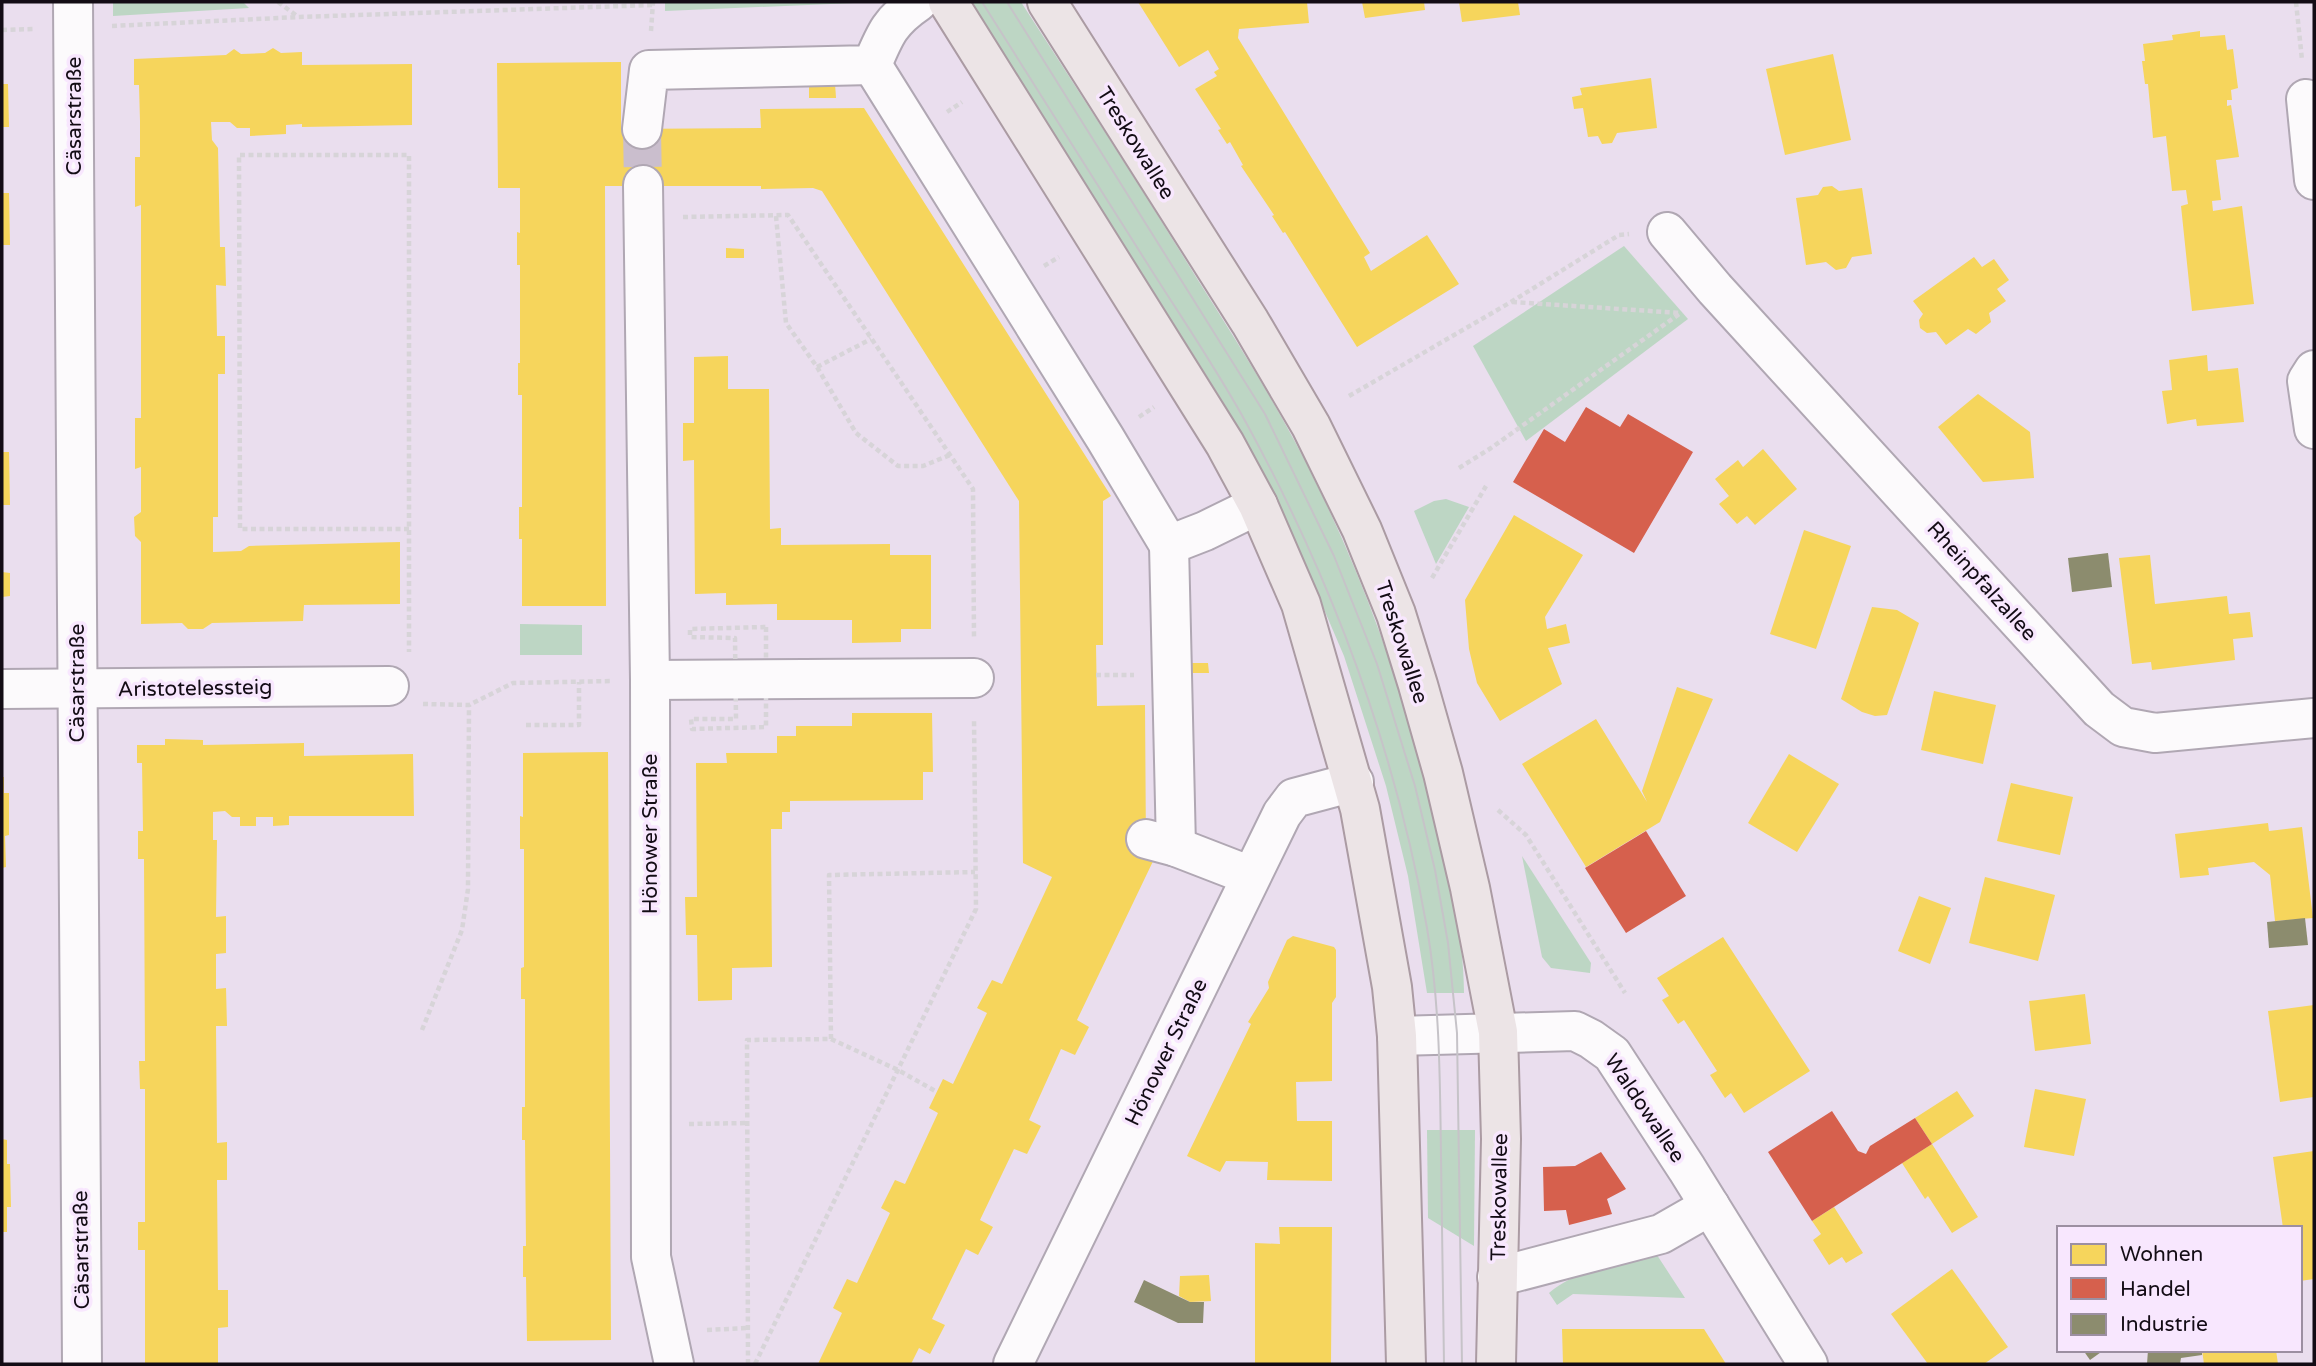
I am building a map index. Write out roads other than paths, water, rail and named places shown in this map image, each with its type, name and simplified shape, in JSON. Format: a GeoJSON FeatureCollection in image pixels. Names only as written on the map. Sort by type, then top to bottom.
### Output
{"type":"FeatureCollection","features":[{"type":"Feature","properties":{"kind":"main road"},"geometry":{"type":"LineString","coordinates":[[948,2],[1225,444],[1258,505],[1301,604],[1354,782],[1392,986],[1397,1036],[1406,1364]]}},
{"type":"Feature","properties":{"kind":"main road","name":"Treskowallee"},"geometry":{"type":"LineString","coordinates":[[1046,2],[1257,334],[1311,426],[1362,530],[1396,614],[1443,773],[1470,888],[1498,1032],[1501,1139],[1496,1364]]}},
{"type":"Feature","properties":{"kind":"street","name":"Cäsarstraße"},"geometry":{"type":"LineString","coordinates":[[73,2],[82,1364]]}},
{"type":"Feature","properties":{"kind":"street"},"geometry":{"type":"LineString","coordinates":[[872,65],[886,31],[918,2]]}},
{"type":"Feature","properties":{"kind":"street"},"geometry":{"type":"LineString","coordinates":[[642,129],[649,70],[872,65]]}},
{"type":"Feature","properties":{"kind":"street"},"geometry":{"type":"LineString","coordinates":[[872,65],[1169,545],[1161,843],[1251,876]]}},
{"type":"Feature","properties":{"kind":"street"},"geometry":{"type":"LineString","coordinates":[[2306,99],[2314,180]]}},
{"type":"Feature","properties":{"kind":"street","name":"Hönower Straße"},"geometry":{"type":"LineString","coordinates":[[643,201],[650,680],[651,1257],[674,1364]]}},
{"type":"Feature","properties":{"kind":"street","name":"Rheinpfalzallee"},"geometry":{"type":"LineString","coordinates":[[1667,232],[1715,289],[2092,702],[2107,715],[2123,727],[2155,733],[2314,718]]}},
{"type":"Feature","properties":{"kind":"street"},"geometry":{"type":"LineString","coordinates":[[2314,370],[2307,381],[2314,429]]}},
{"type":"Feature","properties":{"kind":"street"},"geometry":{"type":"LineString","coordinates":[[1169,545],[1258,505]]}},
{"type":"Feature","properties":{"kind":"street","name":"Aristotelessteig"},"geometry":{"type":"LineString","coordinates":[[2,689],[76,690],[399,674]]}},
{"type":"Feature","properties":{"kind":"street"},"geometry":{"type":"LineString","coordinates":[[650,680],[974,678]]}},
{"type":"Feature","properties":{"kind":"street","name":"Hönower Straße"},"geometry":{"type":"LineString","coordinates":[[1013,1364],[1282,814],[1294,798],[1354,782]]}},
{"type":"Feature","properties":{"kind":"street","name":"Waldowallee"},"geometry":{"type":"LineString","coordinates":[[1397,1036],[1575,1031],[1612,1054],[1808,1364]]}},
{"type":"Feature","properties":{"kind":"street"},"geometry":{"type":"LineString","coordinates":[[1497,1277],[1661,1234],[1710,1206]]}},
{"type":"Feature","properties":{"kind":"tunnel"},"geometry":{"type":"LineString","coordinates":[[642,129],[643,185]]}},
{"type":"Feature","properties":{"kind":"tram line"},"geometry":{"type":"LineString","coordinates":[[982,2],[1238,408],[1280,487],[1308,548],[1358,671],[1398,798],[1414,862],[1431,957],[1440,1071],[1444,1364]]}},
{"type":"Feature","properties":{"kind":"tram line"},"geometry":{"type":"LineString","coordinates":[[1007,2],[1265,414],[1334,556],[1377,664],[1415,786],[1435,870],[1448,943],[1457,1033],[1462,1364]]}}]}
